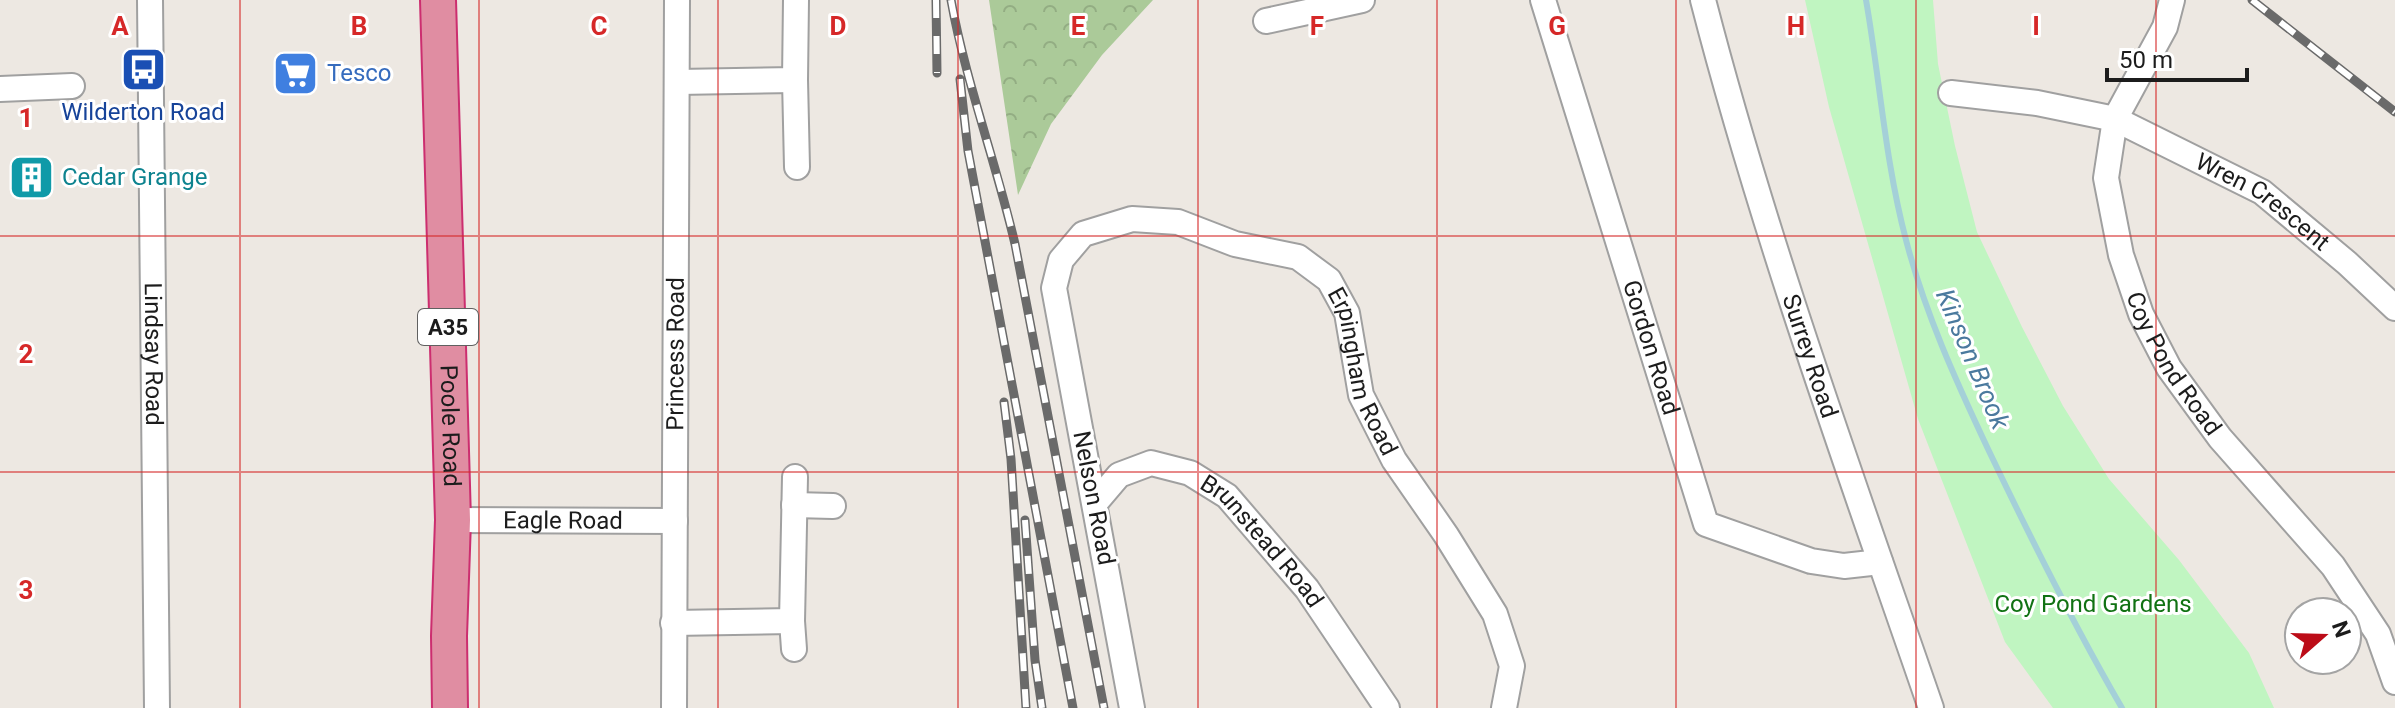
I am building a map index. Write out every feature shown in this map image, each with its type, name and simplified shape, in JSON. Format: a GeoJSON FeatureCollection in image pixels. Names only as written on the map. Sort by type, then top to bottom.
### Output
{"type":"FeatureCollection","features":[{"type":"Feature","properties":{"kind":"highway","name":"Poole Road"},"geometry":{"type":"LineString","coordinates":[[438,0],[453,520],[450,708]]}},
{"type":"Feature","properties":{"kind":"street","name":"Lindsay Road"},"geometry":{"type":"LineString","coordinates":[[150,0],[157,708]]}},
{"type":"Feature","properties":{"kind":"street","name":"Princess Road"},"geometry":{"type":"LineString","coordinates":[[674,708],[677,0]]}},
{"type":"Feature","properties":{"kind":"street"},"geometry":{"type":"LineString","coordinates":[[796,0],[797,167]]}},
{"type":"Feature","properties":{"kind":"street"},"geometry":{"type":"LineString","coordinates":[[1266,21],[1362,0]]}},
{"type":"Feature","properties":{"kind":"street","name":"Gordon Road"},"geometry":{"type":"LineString","coordinates":[[1543,0],[1706,524],[1811,561],[1844,566],[1880,562]]}},
{"type":"Feature","properties":{"kind":"street","name":"Surrey Road"},"geometry":{"type":"LineString","coordinates":[[1703,0],[1756,188],[1931,708]]}},
{"type":"Feature","properties":{"kind":"street","name":"Coy Pond Road"},"geometry":{"type":"LineString","coordinates":[[2172,0],[2165,27],[2115,119],[2106,178],[2121,255],[2141,314],[2169,368],[2220,438],[2333,566],[2378,634],[2395,682]]}},
{"type":"Feature","properties":{"kind":"street"},"geometry":{"type":"LineString","coordinates":[[678,82],[795,80]]}},
{"type":"Feature","properties":{"kind":"street"},"geometry":{"type":"LineString","coordinates":[[0,89],[72,86]]}},
{"type":"Feature","properties":{"kind":"street","name":"Wren Crescent"},"geometry":{"type":"LineString","coordinates":[[1951,93],[2037,103],[2115,119],[2262,192],[2395,308]]}},
{"type":"Feature","properties":{"kind":"street","name":"Erpingham Road"},"geometry":{"type":"LineString","coordinates":[[1054,288],[1061,260],[1083,234],[1132,219],[1178,222],[1235,244],[1298,257],[1329,280],[1347,313],[1361,395],[1394,460],[1495,614],[1512,666],[1504,708]]}},
{"type":"Feature","properties":{"kind":"street","name":"Nelson Road"},"geometry":{"type":"LineString","coordinates":[[1054,288],[1132,708]]}},
{"type":"Feature","properties":{"kind":"street","name":"Brunstead Road"},"geometry":{"type":"LineString","coordinates":[[1096,502],[1119,475],[1151,463],[1190,473],[1227,496],[1307,589],[1387,708]]}},
{"type":"Feature","properties":{"kind":"street"},"geometry":{"type":"LineString","coordinates":[[794,649],[795,477]]}},
{"type":"Feature","properties":{"kind":"street"},"geometry":{"type":"LineString","coordinates":[[794,505],[833,506]]}},
{"type":"Feature","properties":{"kind":"street","name":"Eagle Road"},"geometry":{"type":"LineString","coordinates":[[453,520],[675,521]]}},
{"type":"Feature","properties":{"kind":"street"},"geometry":{"type":"LineString","coordinates":[[673,623],[792,621]]}},
{"type":"Feature","properties":{"kind":"green space"},"geometry":{"type":"Polygon","coordinates":[[[989,0],[1153,0],[1102,55],[1051,124],[1018,195],[989,0]]]}},
{"type":"Feature","properties":{"kind":"green space","name":"Coy Pond Gardens"},"geometry":{"type":"Polygon","coordinates":[[[1805,0],[1933,0],[1938,64],[1977,232],[2022,327],[2063,406],[2109,479],[2179,560],[2249,653],[2274,708],[2053,708],[2005,642],[1918,419],[1829,107],[1805,0]]]}},
{"type":"Feature","properties":{"kind":"waterway","name":"Kinson Brook"},"geometry":{"type":"LineString","coordinates":[[1866,0],[1899,210],[1932,320],[1964,398],[2020,515],[2122,708]]}},
{"type":"Feature","properties":{"kind":"railway"},"geometry":{"type":"LineString","coordinates":[[936,0],[937,73]]}},
{"type":"Feature","properties":{"kind":"railway"},"geometry":{"type":"LineString","coordinates":[[951,0],[1015,244],[1104,708]]}},
{"type":"Feature","properties":{"kind":"railway"},"geometry":{"type":"LineString","coordinates":[[2252,0],[2395,112]]}},
{"type":"Feature","properties":{"kind":"railway"},"geometry":{"type":"LineString","coordinates":[[960,79],[968,151],[1073,708]]}},
{"type":"Feature","properties":{"kind":"railway"},"geometry":{"type":"LineString","coordinates":[[1004,402],[1011,459],[1026,708]]}},
{"type":"Feature","properties":{"kind":"railway"},"geometry":{"type":"LineString","coordinates":[[1025,520],[1035,660],[1042,708]]}},
{"type":"Feature","properties":{"kind":"place","name":"Wilderton Road"},"geometry":{"type":"Point","coordinates":[143,70]}},
{"type":"Feature","properties":{"kind":"place","name":"Tesco"},"geometry":{"type":"Point","coordinates":[296,73]}},
{"type":"Feature","properties":{"kind":"place","name":"Cedar Grange"},"geometry":{"type":"Point","coordinates":[31,177]}}]}
